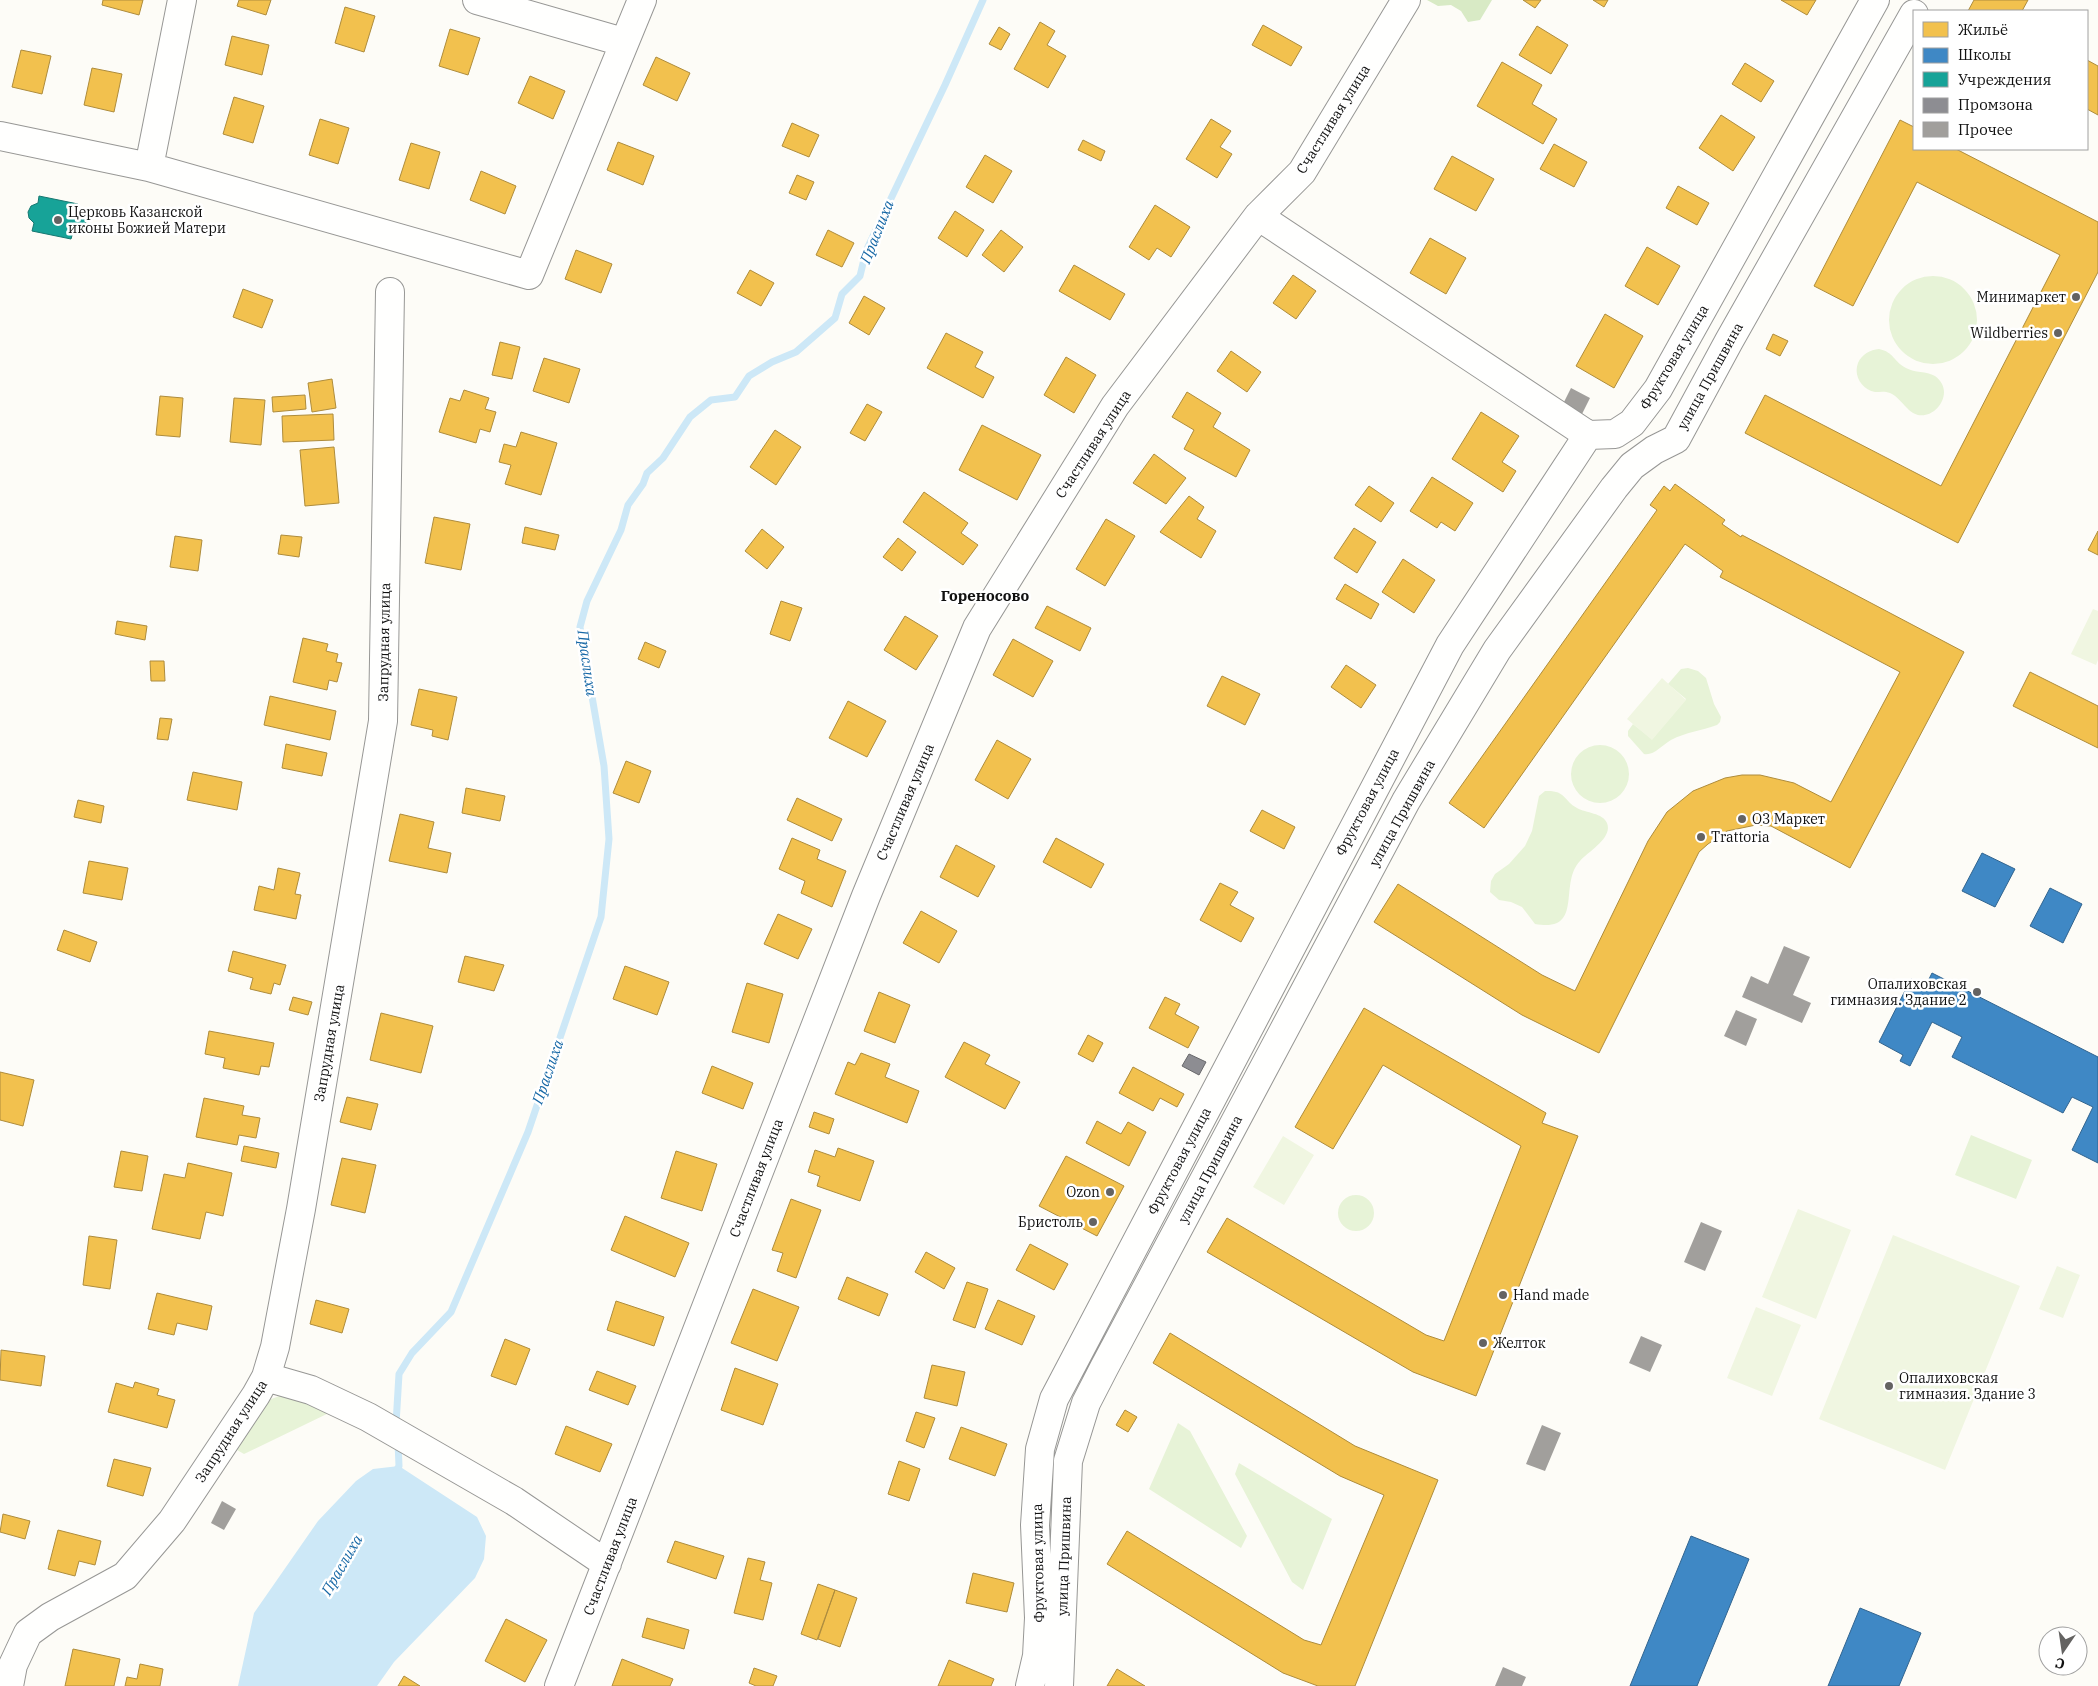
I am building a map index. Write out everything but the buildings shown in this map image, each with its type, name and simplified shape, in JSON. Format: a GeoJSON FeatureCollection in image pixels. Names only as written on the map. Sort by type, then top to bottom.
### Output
{"type":"FeatureCollection","features":[{"type":"Feature","properties":{"kind":"street"},"geometry":{"type":"LineString","coordinates":[[149,167],[182,0]]}},
{"type":"Feature","properties":{"kind":"street"},"geometry":{"type":"LineString","coordinates":[[477,0],[623,42]]}},
{"type":"Feature","properties":{"kind":"street"},"geometry":{"type":"LineString","coordinates":[[0,136],[149,167],[529,275],[623,42],[642,0]]}},
{"type":"Feature","properties":{"kind":"street","name":"Счастливая улица"},"geometry":{"type":"LineString","coordinates":[[559,1686],[866,896],[977,628],[1115,406],[1258,216],[1302,172],[1406,0]]}},
{"type":"Feature","properties":{"kind":"street","name":"Фруктовая улица"},"geometry":{"type":"LineString","coordinates":[[1030,1686],[1037,1656],[1040,1618],[1035,1525],[1040,1449],[1054,1399],[1450,645],[1588,435],[1615,434],[1632,424],[1658,390],[1875,0]]}},
{"type":"Feature","properties":{"kind":"street","name":"улица Пришвина"},"geometry":{"type":"LineString","coordinates":[[1059,1686],[1068,1461],[1086,1403],[1099,1376],[1406,801],[1497,650],[1614,488],[1632,466],[1654,450],[1676,439],[1729,341],[1913,17]]}},
{"type":"Feature","properties":{"kind":"street"},"geometry":{"type":"LineString","coordinates":[[1258,216],[1588,435]]}},
{"type":"Feature","properties":{"kind":"street","name":"Запрудная улица"},"geometry":{"type":"LineString","coordinates":[[8,1686],[12,1665],[28,1633],[50,1617],[126,1576],[172,1521],[256,1395],[266,1377],[275,1347],[301,1209],[383,721],[390,292]]}},
{"type":"Feature","properties":{"kind":"street"},"geometry":{"type":"LineString","coordinates":[[266,1377],[311,1390],[368,1418],[514,1501],[607,1564]]}},
{"type":"Feature","properties":{"kind":"green space"},"geometry":{"type":"Polygon","coordinates":[[[1427,0],[1492,0],[1480,20],[1468,22],[1461,11],[1451,5],[1438,6],[1427,0]]]}},
{"type":"Feature","properties":{"kind":"green space"},"geometry":{"type":"Polygon","coordinates":[[[1933,276],[1950,280],[1964,289],[1973,303],[1977,320],[1973,337],[1964,351],[1950,360],[1933,364],[1916,360],[1902,351],[1893,337],[1889,320],[1893,303],[1902,289],[1916,280],[1933,276]]]}},
{"type":"Feature","properties":{"kind":"green space"},"geometry":{"type":"Polygon","coordinates":[[[1879,349],[1888,352],[1906,368],[1935,376],[1942,383],[1944,392],[1938,407],[1931,413],[1915,414],[1892,394],[1875,392],[1866,388],[1858,377],[1858,363],[1867,353],[1879,349]]]}},
{"type":"Feature","properties":{"kind":"green space"},"geometry":{"type":"Polygon","coordinates":[[[2093,609],[2098,611],[2098,660],[2096,665],[2071,654],[2093,609]]]}},
{"type":"Feature","properties":{"kind":"green space"},"geometry":{"type":"Polygon","coordinates":[[[1688,668],[1698,671],[1706,678],[1714,704],[1721,717],[1720,722],[1717,725],[1677,737],[1655,752],[1644,754],[1628,736],[1628,731],[1633,724],[1652,739],[1686,699],[1668,684],[1681,669],[1688,668]]]}},
{"type":"Feature","properties":{"kind":"green space"},"geometry":{"type":"Polygon","coordinates":[[[1662,678],[1686,700],[1652,740],[1627,719],[1662,678]]]}},
{"type":"Feature","properties":{"kind":"green space"},"geometry":{"type":"Polygon","coordinates":[[[1594,745],[1606,745],[1621,753],[1629,768],[1629,780],[1621,795],[1606,803],[1594,803],[1579,795],[1571,780],[1571,768],[1579,753],[1594,745]]]}},
{"type":"Feature","properties":{"kind":"green space"},"geometry":{"type":"Polygon","coordinates":[[[1545,791],[1557,792],[1577,808],[1602,817],[1607,823],[1608,829],[1607,834],[1599,844],[1580,861],[1574,871],[1565,914],[1560,921],[1550,925],[1535,924],[1522,907],[1511,902],[1499,900],[1490,892],[1491,881],[1495,874],[1509,864],[1525,846],[1532,831],[1539,796],[1545,791]]]}},
{"type":"Feature","properties":{"kind":"green space"},"geometry":{"type":"Polygon","coordinates":[[[1971,1135],[2032,1160],[2016,1199],[1955,1175],[1971,1135]]]}},
{"type":"Feature","properties":{"kind":"green space"},"geometry":{"type":"Polygon","coordinates":[[[1283,1136],[1314,1155],[1284,1205],[1253,1187],[1283,1136]]]}},
{"type":"Feature","properties":{"kind":"green space"},"geometry":{"type":"Polygon","coordinates":[[[1356,1195],[1363,1196],[1369,1200],[1373,1206],[1373,1220],[1369,1226],[1363,1230],[1356,1231],[1349,1230],[1343,1226],[1339,1220],[1338,1213],[1339,1206],[1343,1200],[1349,1196],[1356,1195]]]}},
{"type":"Feature","properties":{"kind":"green space"},"geometry":{"type":"Polygon","coordinates":[[[1798,1209],[1851,1230],[1816,1319],[1762,1297],[1798,1209]]]}},
{"type":"Feature","properties":{"kind":"green space"},"geometry":{"type":"Polygon","coordinates":[[[1893,1235],[2020,1286],[1945,1470],[1819,1419],[1893,1235]]]}},
{"type":"Feature","properties":{"kind":"green space"},"geometry":{"type":"Polygon","coordinates":[[[2057,1266],[2080,1275],[2063,1318],[2039,1309],[2057,1266]]]}},
{"type":"Feature","properties":{"kind":"green space"},"geometry":{"type":"Polygon","coordinates":[[[1756,1307],[1801,1325],[1772,1396],[1727,1378],[1756,1307]]]}},
{"type":"Feature","properties":{"kind":"green space"},"geometry":{"type":"Polygon","coordinates":[[[290,1392],[333,1411],[244,1454],[237,1450],[266,1401],[290,1392]]]}},
{"type":"Feature","properties":{"kind":"green space"},"geometry":{"type":"Polygon","coordinates":[[[1178,1423],[1190,1431],[1247,1536],[1241,1548],[1149,1489],[1178,1423]]]}},
{"type":"Feature","properties":{"kind":"green space"},"geometry":{"type":"Polygon","coordinates":[[[1239,1463],[1332,1519],[1303,1590],[1292,1582],[1235,1474],[1239,1463]]]}},
{"type":"Feature","properties":{"kind":"water"},"geometry":{"type":"Polygon","coordinates":[[[399,1466],[477,1517],[486,1536],[484,1559],[475,1578],[394,1662],[377,1686],[238,1686],[254,1613],[318,1521],[356,1481],[373,1469],[399,1466]]]}},
{"type":"Feature","properties":{"kind":"waterway","name":"Праслиха"},"geometry":{"type":"LineString","coordinates":[[396,1424],[399,1374],[412,1353],[451,1312],[528,1132],[601,917],[609,839],[604,766],[580,627],[587,601],[621,530],[628,505],[643,484],[647,473],[663,458],[690,417],[711,400],[735,397],[749,376],[772,362],[796,352],[835,318],[842,294],[860,276],[866,251],[983,0]]}},
{"type":"Feature","properties":{"kind":"waterway","name":"Праслиха"},"geometry":{"type":"LineString","coordinates":[[395,1473],[399,1466],[398,1442]]}},
{"type":"Feature","properties":{"kind":"place","name":"Церковь Казанской иконы Божией Матери"},"geometry":{"type":"Point","coordinates":[58,220]}},
{"type":"Feature","properties":{"kind":"place","name":"Минимаркет"},"geometry":{"type":"Point","coordinates":[2076,297]}},
{"type":"Feature","properties":{"kind":"place","name":"Wildberries"},"geometry":{"type":"Point","coordinates":[2058,333]}},
{"type":"Feature","properties":{"kind":"place","name":"О3 Маркет"},"geometry":{"type":"Point","coordinates":[1742,819]}},
{"type":"Feature","properties":{"kind":"place","name":"Trattoria"},"geometry":{"type":"Point","coordinates":[1701,837]}},
{"type":"Feature","properties":{"kind":"place","name":"Опалиховская гимназия. Здание 2"},"geometry":{"type":"Point","coordinates":[1977,992]}},
{"type":"Feature","properties":{"kind":"place","name":"Ozon"},"geometry":{"type":"Point","coordinates":[1110,1192]}},
{"type":"Feature","properties":{"kind":"place","name":"Бристоль"},"geometry":{"type":"Point","coordinates":[1093,1222]}},
{"type":"Feature","properties":{"kind":"place","name":"Hand made"},"geometry":{"type":"Point","coordinates":[1503,1295]}},
{"type":"Feature","properties":{"kind":"place","name":"Желток"},"geometry":{"type":"Point","coordinates":[1483,1343]}},
{"type":"Feature","properties":{"kind":"place","name":"Опалиховская гимназия. Здание 3"},"geometry":{"type":"Point","coordinates":[1889,1386]}},
{"type":"Feature","properties":{"kind":"district","name":"Гореносово"},"geometry":{"type":"Point","coordinates":[985,596]}}]}
